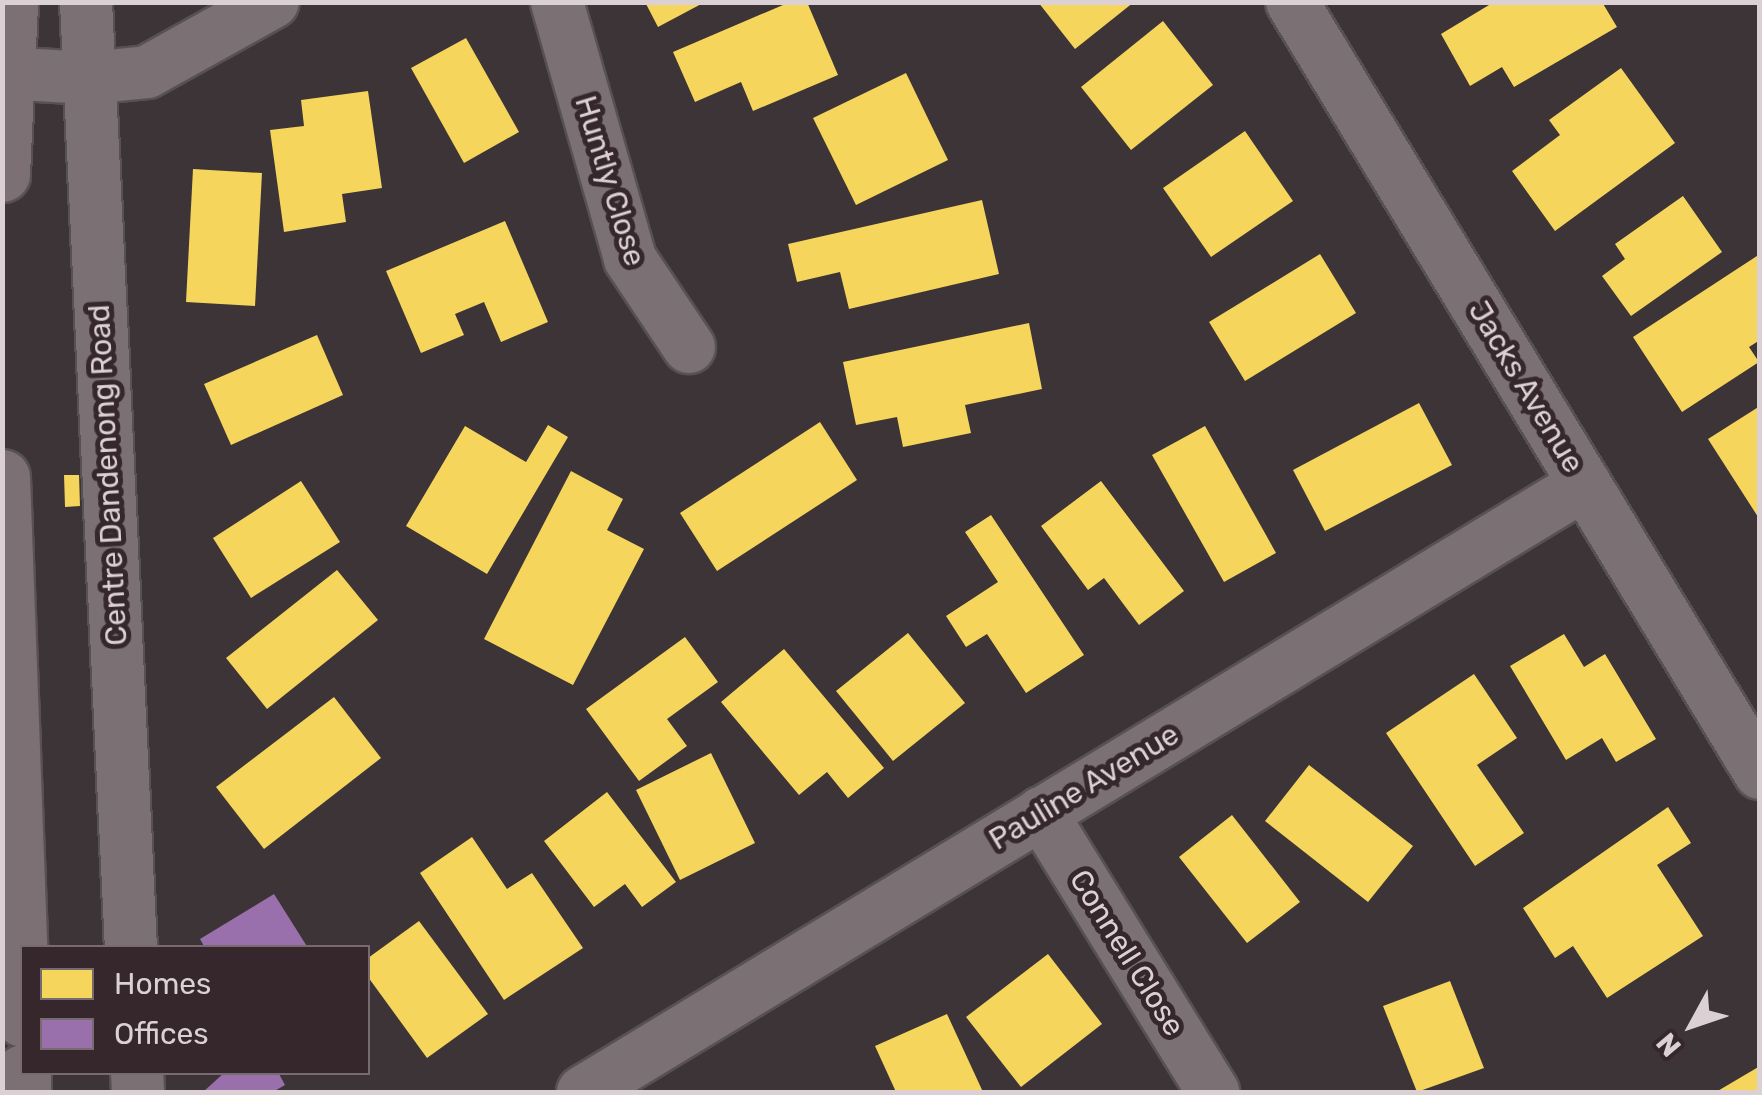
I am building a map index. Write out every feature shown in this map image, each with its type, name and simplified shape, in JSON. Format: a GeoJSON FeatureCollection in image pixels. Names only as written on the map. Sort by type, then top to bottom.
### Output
{"type":"FeatureCollection","features":[{"type":"Feature","properties":{"kind":"main road"},"geometry":{"type":"LineString","coordinates":[[2,174],[10,2]]}},
{"type":"Feature","properties":{"kind":"main road"},"geometry":{"type":"LineString","coordinates":[[2,476],[20,965]]}},
{"type":"Feature","properties":{"kind":"street","name":"Centre Dandenong Road"},"geometry":{"type":"LineString","coordinates":[[86,2],[131,945]]}},
{"type":"Feature","properties":{"kind":"street"},"geometry":{"type":"LineString","coordinates":[[6,73],[90,78],[147,72],[273,2]]}},
{"type":"Feature","properties":{"kind":"street","name":"Huntly Close"},"geometry":{"type":"LineString","coordinates":[[557,2],[630,259],[689,347]]}},
{"type":"Feature","properties":{"kind":"street","name":"Jacks Avenue"},"geometry":{"type":"LineString","coordinates":[[1292,2],[1760,773]]}},
{"type":"Feature","properties":{"kind":"street","name":"Pauline Avenue"},"geometry":{"type":"LineString","coordinates":[[583,1092],[1586,484]]}},
{"type":"Feature","properties":{"kind":"street","name":"Connell Close"},"geometry":{"type":"LineString","coordinates":[[1041,813],[1213,1092]]}},
{"type":"Feature","properties":{"kind":"building: Homes"},"geometry":{"type":"Polygon","coordinates":[[[645,2],[705,2],[658,27],[645,2]]]}},
{"type":"Feature","properties":{"kind":"building: Homes"},"geometry":{"type":"Polygon","coordinates":[[[790,2],[807,2],[838,75],[753,111],[741,82],[695,102],[673,52],[790,2]]]}},
{"type":"Feature","properties":{"kind":"building: Homes"},"geometry":{"type":"Polygon","coordinates":[[[1038,2],[1134,2],[1075,49],[1038,2]]]}},
{"type":"Feature","properties":{"kind":"building: Homes"},"geometry":{"type":"Polygon","coordinates":[[[1494,2],[1602,2],[1617,27],[1514,87],[1502,67],[1470,86],[1441,34],[1494,2]]]}},
{"type":"Feature","properties":{"kind":"building: Homes"},"geometry":{"type":"Polygon","coordinates":[[[1163,21],[1213,85],[1131,150],[1081,87],[1163,21]]]}},
{"type":"Feature","properties":{"kind":"building: Homes"},"geometry":{"type":"Polygon","coordinates":[[[466,38],[519,132],[464,163],[411,68],[466,38]]]}},
{"type":"Feature","properties":{"kind":"building: Homes"},"geometry":{"type":"Polygon","coordinates":[[[1621,68],[1675,143],[1555,231],[1512,171],[1560,135],[1549,120],[1621,68]]]}},
{"type":"Feature","properties":{"kind":"building: Homes"},"geometry":{"type":"Polygon","coordinates":[[[906,73],[948,160],[856,205],[813,118],[906,73]]]}},
{"type":"Feature","properties":{"kind":"building: Homes"},"geometry":{"type":"Polygon","coordinates":[[[368,91],[382,188],[342,194],[346,222],[284,232],[270,130],[304,126],[301,100],[368,91]]]}},
{"type":"Feature","properties":{"kind":"building: Homes"},"geometry":{"type":"Polygon","coordinates":[[[1245,131],[1293,201],[1211,257],[1163,188],[1245,131]]]}},
{"type":"Feature","properties":{"kind":"building: Homes"},"geometry":{"type":"Polygon","coordinates":[[[193,169],[262,173],[255,306],[186,302],[193,169]]]}},
{"type":"Feature","properties":{"kind":"building: Homes"},"geometry":{"type":"Polygon","coordinates":[[[1683,196],[1722,252],[1631,316],[1602,276],[1625,259],[1615,244],[1683,196]]]}},
{"type":"Feature","properties":{"kind":"building: Homes"},"geometry":{"type":"Polygon","coordinates":[[[982,200],[999,274],[849,309],[840,272],[797,282],[788,244],[982,200]]]}},
{"type":"Feature","properties":{"kind":"building: Homes"},"geometry":{"type":"Polygon","coordinates":[[[505,221],[548,322],[501,342],[484,302],[455,314],[464,335],[421,353],[386,271],[505,221]]]}},
{"type":"Feature","properties":{"kind":"building: Homes"},"geometry":{"type":"Polygon","coordinates":[[[1320,254],[1356,313],[1245,381],[1209,322],[1320,254]]]}},
{"type":"Feature","properties":{"kind":"building: Homes"},"geometry":{"type":"Polygon","coordinates":[[[1760,254],[1760,340],[1749,347],[1759,362],[1682,412],[1633,337],[1760,254]]]}},
{"type":"Feature","properties":{"kind":"building: Homes"},"geometry":{"type":"Polygon","coordinates":[[[1029,323],[1042,389],[965,405],[971,433],[903,447],[897,417],[856,425],[843,362],[1029,323]]]}},
{"type":"Feature","properties":{"kind":"building: Homes"},"geometry":{"type":"Polygon","coordinates":[[[317,335],[343,395],[231,445],[204,384],[317,335]]]}},
{"type":"Feature","properties":{"kind":"building: Homes"},"geometry":{"type":"Polygon","coordinates":[[[1419,403],[1452,465],[1325,531],[1293,470],[1419,403]]]}},
{"type":"Feature","properties":{"kind":"building: Homes"},"geometry":{"type":"Polygon","coordinates":[[[1760,406],[1760,520],[1708,439],[1760,406]]]}},
{"type":"Feature","properties":{"kind":"building: Homes"},"geometry":{"type":"Polygon","coordinates":[[[820,422],[857,480],[717,571],[680,513],[820,422]]]}},
{"type":"Feature","properties":{"kind":"building: Homes"},"geometry":{"type":"Polygon","coordinates":[[[548,425],[568,437],[487,574],[406,526],[465,426],[526,462],[548,425]]]}},
{"type":"Feature","properties":{"kind":"building: Homes"},"geometry":{"type":"Polygon","coordinates":[[[1205,426],[1276,553],[1224,582],[1152,455],[1205,426]]]}},
{"type":"Feature","properties":{"kind":"building: Homes"},"geometry":{"type":"Polygon","coordinates":[[[571,471],[623,499],[607,530],[644,549],[573,685],[484,639],[571,471]]]}},
{"type":"Feature","properties":{"kind":"building: Homes"},"geometry":{"type":"Polygon","coordinates":[[[64,475],[79,475],[80,506],[65,507],[64,475]]]}},
{"type":"Feature","properties":{"kind":"building: Homes"},"geometry":{"type":"Polygon","coordinates":[[[301,481],[340,542],[251,598],[213,538],[301,481]]]}},
{"type":"Feature","properties":{"kind":"building: Homes"},"geometry":{"type":"Polygon","coordinates":[[[1101,481],[1184,591],[1139,625],[1104,578],[1088,590],[1041,526],[1101,481]]]}},
{"type":"Feature","properties":{"kind":"building: Homes"},"geometry":{"type":"Polygon","coordinates":[[[991,515],[1084,655],[1026,693],[987,634],[966,647],[946,616],[998,582],[965,532],[991,515]]]}},
{"type":"Feature","properties":{"kind":"building: Homes"},"geometry":{"type":"Polygon","coordinates":[[[337,570],[378,620],[267,709],[226,658],[337,570]]]}},
{"type":"Feature","properties":{"kind":"building: Homes"},"geometry":{"type":"Polygon","coordinates":[[[908,633],[965,703],[893,761],[836,691],[908,633]]]}},
{"type":"Feature","properties":{"kind":"building: Homes"},"geometry":{"type":"Polygon","coordinates":[[[1564,634],[1584,667],[1605,654],[1656,739],[1616,762],[1602,738],[1566,760],[1510,666],[1564,634]]]}},
{"type":"Feature","properties":{"kind":"building: Homes"},"geometry":{"type":"Polygon","coordinates":[[[685,637],[718,682],[667,719],[687,746],[639,781],[586,709],[685,637]]]}},
{"type":"Feature","properties":{"kind":"building: Homes"},"geometry":{"type":"Polygon","coordinates":[[[784,649],[884,768],[848,798],[827,772],[799,795],[721,702],[784,649]]]}},
{"type":"Feature","properties":{"kind":"building: Homes"},"geometry":{"type":"Polygon","coordinates":[[[1474,674],[1517,738],[1477,765],[1524,833],[1475,866],[1386,733],[1474,674]]]}},
{"type":"Feature","properties":{"kind":"building: Homes"},"geometry":{"type":"Polygon","coordinates":[[[334,697],[381,758],[264,849],[216,787],[334,697]]]}},
{"type":"Feature","properties":{"kind":"building: Homes"},"geometry":{"type":"Polygon","coordinates":[[[711,753],[755,843],[680,880],[636,790],[711,753]]]}},
{"type":"Feature","properties":{"kind":"building: Homes"},"geometry":{"type":"Polygon","coordinates":[[[1309,765],[1413,846],[1368,902],[1265,821],[1309,765]]]}},
{"type":"Feature","properties":{"kind":"building: Homes"},"geometry":{"type":"Polygon","coordinates":[[[607,792],[676,882],[642,907],[625,884],[594,907],[544,841],[607,792]]]}},
{"type":"Feature","properties":{"kind":"building: Homes"},"geometry":{"type":"Polygon","coordinates":[[[1668,807],[1691,843],[1657,865],[1703,936],[1607,998],[1573,946],[1555,958],[1523,908],[1668,807]]]}},
{"type":"Feature","properties":{"kind":"building: Homes"},"geometry":{"type":"Polygon","coordinates":[[[1232,815],[1300,902],[1247,943],[1179,857],[1232,815]]]}},
{"type":"Feature","properties":{"kind":"building: Homes"},"geometry":{"type":"Polygon","coordinates":[[[472,837],[507,889],[532,873],[583,948],[504,1000],[420,873],[472,837]]]}},
{"type":"Feature","properties":{"kind":"building: Homes"},"geometry":{"type":"Polygon","coordinates":[[[419,921],[488,1014],[427,1058],[370,980],[370,957],[419,921]]]}},
{"type":"Feature","properties":{"kind":"building: Homes"},"geometry":{"type":"Polygon","coordinates":[[[1048,954],[1102,1024],[1021,1087],[966,1017],[1048,954]]]}},
{"type":"Feature","properties":{"kind":"building: Homes"},"geometry":{"type":"Polygon","coordinates":[[[1450,981],[1484,1068],[1417,1092],[1383,1006],[1450,981]]]}},
{"type":"Feature","properties":{"kind":"building: Homes"},"geometry":{"type":"Polygon","coordinates":[[[947,1014],[983,1092],[896,1092],[875,1046],[947,1014]]]}},
{"type":"Feature","properties":{"kind":"building: Homes"},"geometry":{"type":"Polygon","coordinates":[[[1760,1066],[1760,1092],[1716,1092],[1760,1066]]]}},
{"type":"Feature","properties":{"kind":"building: Offices"},"geometry":{"type":"Polygon","coordinates":[[[274,894],[306,945],[203,945],[200,939],[274,894]]]}},
{"type":"Feature","properties":{"kind":"building: Offices"},"geometry":{"type":"Polygon","coordinates":[[[222,1075],[280,1075],[285,1085],[273,1092],[203,1092],[222,1075]]]}}]}
